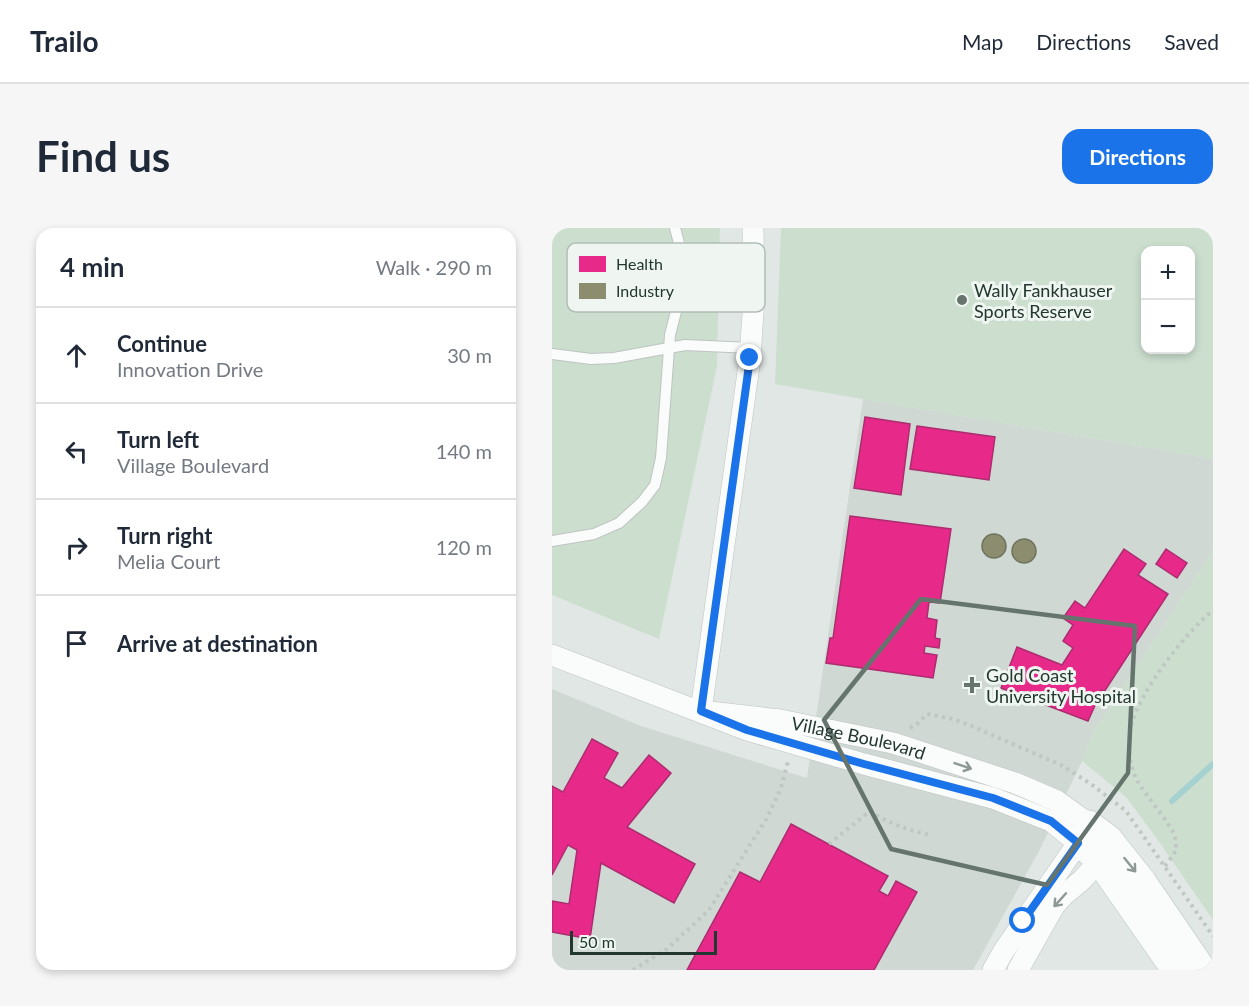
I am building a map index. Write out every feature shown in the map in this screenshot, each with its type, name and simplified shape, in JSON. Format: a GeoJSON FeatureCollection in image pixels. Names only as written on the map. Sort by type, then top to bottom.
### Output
{"type":"FeatureCollection","features":[{"type":"Feature","properties":{"kind":"street"},"geometry":{"type":"LineString","coordinates":[[753,228],[753,243]]}},
{"type":"Feature","properties":{"kind":"street"},"geometry":{"type":"LineString","coordinates":[[552,656],[701,711],[751,348],[753,312]]}},
{"type":"Feature","properties":{"kind":"street","name":"Village Boulevard"},"geometry":{"type":"LineString","coordinates":[[701,711],[747,730],[993,798],[1093,841],[1175,970]]}},
{"type":"Feature","properties":{"kind":"street","name":"Village Boulevard"},"geometry":{"type":"LineString","coordinates":[[701,711],[780,720],[893,743],[1015,783],[1057,801],[1093,841],[1148,887],[1203,970]]}},
{"type":"Feature","properties":{"kind":"street"},"geometry":{"type":"LineString","coordinates":[[993,970],[1023,921],[1093,841]]}},
{"type":"Feature","properties":{"kind":"street"},"geometry":{"type":"LineString","coordinates":[[1018,970],[1054,906],[1082,880],[1093,841]]}},
{"type":"Feature","properties":{"kind":"lane"},"geometry":{"type":"LineString","coordinates":[[675,228],[679,243]]}},
{"type":"Feature","properties":{"kind":"lane"},"geometry":{"type":"LineString","coordinates":[[552,540],[594,534],[619,523],[642,502],[655,485],[661,458],[669,347],[677,312]]}},
{"type":"Feature","properties":{"kind":"lane"},"geometry":{"type":"LineString","coordinates":[[552,354],[591,359],[614,358],[686,345],[751,348]]}},
{"type":"Feature","properties":{"kind":"path"},"geometry":{"type":"LineString","coordinates":[[1159,870],[1166,866],[1176,851],[1175,836],[1136,778],[1131,760],[1131,728],[1137,710],[1158,674],[1180,644],[1213,610]]}},
{"type":"Feature","properties":{"kind":"path"},"geometry":{"type":"LineString","coordinates":[[633,970],[667,949],[709,910],[767,818],[781,788],[789,760]]}},
{"type":"Feature","properties":{"kind":"path"},"geometry":{"type":"LineString","coordinates":[[829,844],[870,811],[885,821],[907,830],[931,835]]}},
{"type":"Feature","properties":{"kind":"highlighted area"},"geometry":{"type":"Polygon","coordinates":[[[921,599],[1135,626],[1128,773],[1047,885],[891,849],[824,720],[921,599]]]}},
{"type":"Feature","properties":{"kind":"shaded area","name":"Gold Coast University Hospital"},"geometry":{"type":"Polygon","coordinates":[[[863,399],[1213,459],[1213,551],[1093,733],[1039,851],[973,970],[552,970],[552,689],[641,726],[807,778],[863,399]]]}},
{"type":"Feature","properties":{"kind":"green space"},"geometry":{"type":"Polygon","coordinates":[[[552,228],[720,228],[720,243],[567,243],[567,312],[718,312],[717,366],[659,639],[552,595],[552,228]]]}},
{"type":"Feature","properties":{"kind":"green space","name":"Wally Fankhauser Sports Reserve"},"geometry":{"type":"Polygon","coordinates":[[[781,228],[1213,228],[1213,459],[775,384],[781,228]]]}},
{"type":"Feature","properties":{"kind":"green space"},"geometry":{"type":"Polygon","coordinates":[[[1213,551],[1213,920],[1126,797],[1082,761],[1093,733],[1213,551]]]}},
{"type":"Feature","properties":{"kind":"building: Health"},"geometry":{"type":"Polygon","coordinates":[[[865,417],[910,424],[901,495],[854,488],[865,417]]]}},
{"type":"Feature","properties":{"kind":"building: Health"},"geometry":{"type":"Polygon","coordinates":[[[917,426],[995,437],[989,480],[910,469],[917,426]]]}},
{"type":"Feature","properties":{"kind":"building: Health"},"geometry":{"type":"Polygon","coordinates":[[[850,516],[951,529],[940,603],[929,602],[927,618],[937,620],[935,638],[940,639],[939,648],[925,646],[924,653],[937,655],[933,678],[826,663],[830,638],[833,638],[850,516]]]}},
{"type":"Feature","properties":{"kind":"building: Health"},"geometry":{"type":"Polygon","coordinates":[[[1124,549],[1146,564],[1138,575],[1168,594],[1104,692],[1102,690],[1088,721],[1001,688],[1017,647],[1062,665],[1073,648],[1063,641],[1073,625],[1063,618],[1075,601],[1085,608],[1124,549]]]}},
{"type":"Feature","properties":{"kind":"building: Health"},"geometry":{"type":"Polygon","coordinates":[[[1166,549],[1187,563],[1177,578],[1156,564],[1166,549]]]}},
{"type":"Feature","properties":{"kind":"building: Health"},"geometry":{"type":"Polygon","coordinates":[[[592,739],[618,753],[604,778],[622,788],[649,755],[671,773],[627,827],[695,864],[674,903],[601,863],[590,939],[552,932],[552,901],[569,904],[577,850],[568,845],[552,875],[552,786],[563,792],[592,739]]]}},
{"type":"Feature","properties":{"kind":"building: Health"},"geometry":{"type":"Polygon","coordinates":[[[791,824],[888,876],[879,891],[888,896],[896,881],[917,892],[874,970],[687,970],[740,872],[760,882],[791,824]]]}},
{"type":"Feature","properties":{"kind":"building: Industry"},"geometry":{"type":"Polygon","coordinates":[[[994,534],[999,535],[1005,541],[1005,551],[999,557],[994,558],[989,557],[983,551],[982,546],[983,541],[989,535],[994,534]]]}},
{"type":"Feature","properties":{"kind":"building: Industry"},"geometry":{"type":"Polygon","coordinates":[[[1024,539],[1029,540],[1035,546],[1035,556],[1029,562],[1024,563],[1019,562],[1013,556],[1012,551],[1013,546],[1019,540],[1024,539]]]}},
{"type":"Feature","properties":{"kind":"waterway"},"geometry":{"type":"LineString","coordinates":[[1172,801],[1213,764]]}},
{"type":"Feature","properties":{"kind":"place","name":"Wally Fankhauser Sports Reserve"},"geometry":{"type":"Point","coordinates":[962,300]}},
{"type":"Feature","properties":{"kind":"place","name":"Gold Coast University Hospital"},"geometry":{"type":"Point","coordinates":[972,685]}},
{"type":"Feature","properties":{"kind":"route"},"geometry":{"type":"LineString","coordinates":[[750,358],[701,711],[747,730],[993,798],[1051,821],[1078,843],[1023,921]]}}]}
